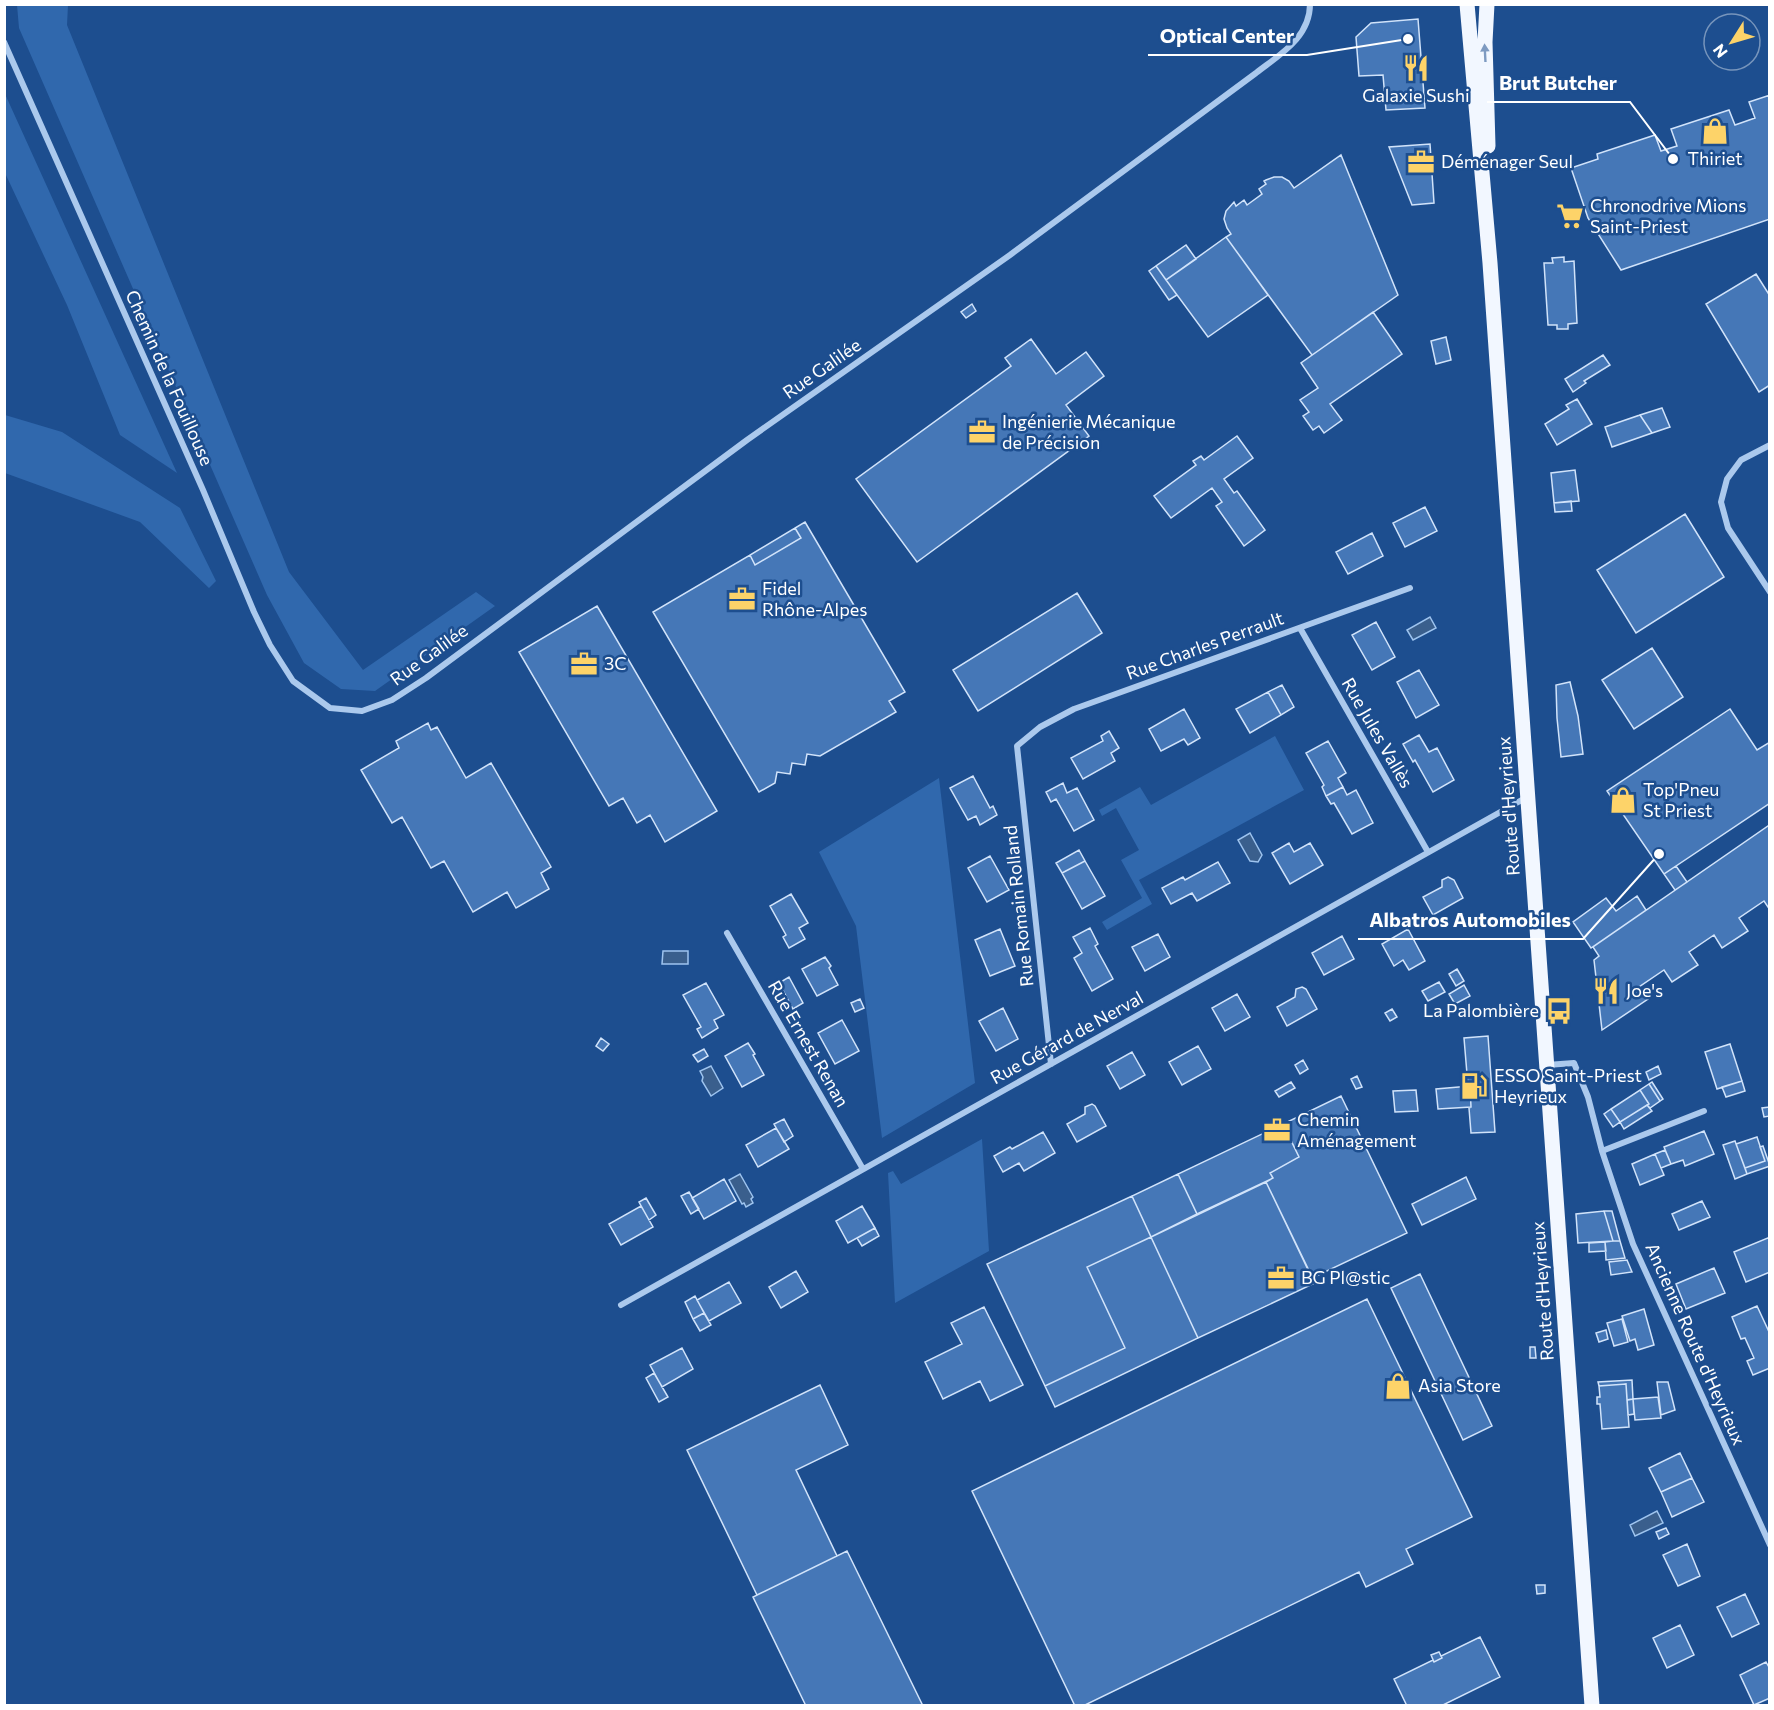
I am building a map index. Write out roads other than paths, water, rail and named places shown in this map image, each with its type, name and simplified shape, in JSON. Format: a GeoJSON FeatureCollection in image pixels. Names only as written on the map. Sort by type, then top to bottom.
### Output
{"type":"FeatureCollection","features":[{"type":"Feature","properties":{"kind":"main road","name":"Route d'Heyrieux"},"geometry":{"type":"LineString","coordinates":[[1467,4],[1490,263],[1592,1706]]}},
{"type":"Feature","properties":{"kind":"main road","name":"Route d'Heyrieux"},"geometry":{"type":"LineString","coordinates":[[1487,4],[1485,42],[1490,263]]}},
{"type":"Feature","properties":{"kind":"street","name":"Rue Galilée"},"geometry":{"type":"LineString","coordinates":[[330,708],[362,711],[392,700],[426,678],[747,440],[1018,249],[1272,61],[1302,34],[1310,16],[1310,4]]}},
{"type":"Feature","properties":{"kind":"street","name":"Chemin de la Fouillouse"},"geometry":{"type":"LineString","coordinates":[[4,42],[270,645],[293,681],[330,708]]}},
{"type":"Feature","properties":{"kind":"street"},"geometry":{"type":"LineString","coordinates":[[1770,445],[1741,460],[1727,479],[1721,502],[1728,528],[1770,592]]}},
{"type":"Feature","properties":{"kind":"street","name":"Rue Charles Perrault"},"geometry":{"type":"LineString","coordinates":[[1017,746],[1040,727],[1074,709],[1410,588]]}},
{"type":"Feature","properties":{"kind":"street","name":"Rue Jules Vallès"},"geometry":{"type":"LineString","coordinates":[[1300,628],[1428,852]]}},
{"type":"Feature","properties":{"kind":"street","name":"Rue Romain Rolland"},"geometry":{"type":"LineString","coordinates":[[1017,746],[1051,1064]]}},
{"type":"Feature","properties":{"kind":"street","name":"Rue Gérard de Nerval"},"geometry":{"type":"LineString","coordinates":[[621,1305],[1527,797]]}},
{"type":"Feature","properties":{"kind":"street","name":"Rue Ernest Renan"},"geometry":{"type":"LineString","coordinates":[[727,933],[863,1169]]}},
{"type":"Feature","properties":{"kind":"street","name":"Ancienne Route d'Heyrieux"},"geometry":{"type":"LineString","coordinates":[[1547,1065],[1574,1063],[1588,1097],[1602,1151],[1633,1244],[1770,1545]]}},
{"type":"Feature","properties":{"kind":"street"},"geometry":{"type":"LineString","coordinates":[[1602,1151],[1704,1111]]}},
{"type":"Feature","properties":{"kind":"place","name":"Optical Center"},"geometry":{"type":"Point","coordinates":[1408,39]}},
{"type":"Feature","properties":{"kind":"place","name":"Galaxie Sushi"},"geometry":{"type":"Point","coordinates":[1416,68]}},
{"type":"Feature","properties":{"kind":"place","name":"Thiriet"},"geometry":{"type":"Point","coordinates":[1715,131]}},
{"type":"Feature","properties":{"kind":"place","name":"Brut Butcher"},"geometry":{"type":"Point","coordinates":[1673,159]}},
{"type":"Feature","properties":{"kind":"place","name":"Déménager Seul"},"geometry":{"type":"Point","coordinates":[1421,162]}},
{"type":"Feature","properties":{"kind":"place","name":"Chronodrive Mions Saint-Priest"},"geometry":{"type":"Point","coordinates":[1570,216]}},
{"type":"Feature","properties":{"kind":"place","name":"Ingénierie Mécanique de Précision"},"geometry":{"type":"Point","coordinates":[982,432]}},
{"type":"Feature","properties":{"kind":"place","name":"Fidel Rhône-Alpes"},"geometry":{"type":"Point","coordinates":[742,599]}},
{"type":"Feature","properties":{"kind":"place","name":"3C"},"geometry":{"type":"Point","coordinates":[584,664]}},
{"type":"Feature","properties":{"kind":"place","name":"Top'Pneu St Priest"},"geometry":{"type":"Point","coordinates":[1623,800]}},
{"type":"Feature","properties":{"kind":"place","name":"Albatros Automobiles"},"geometry":{"type":"Point","coordinates":[1659,854]}},
{"type":"Feature","properties":{"kind":"place","name":"Joe's"},"geometry":{"type":"Point","coordinates":[1606,991]}},
{"type":"Feature","properties":{"kind":"place","name":"La Palombière"},"geometry":{"type":"Point","coordinates":[1559,1011]}},
{"type":"Feature","properties":{"kind":"place","name":"ESSO Saint-Priest Heyrieux"},"geometry":{"type":"Point","coordinates":[1474,1086]}},
{"type":"Feature","properties":{"kind":"place","name":"Chemin Aménagement"},"geometry":{"type":"Point","coordinates":[1277,1130]}},
{"type":"Feature","properties":{"kind":"place","name":"BG Pl@stic"},"geometry":{"type":"Point","coordinates":[1281,1278]}},
{"type":"Feature","properties":{"kind":"place","name":"Asia Store"},"geometry":{"type":"Point","coordinates":[1398,1386]}}]}
